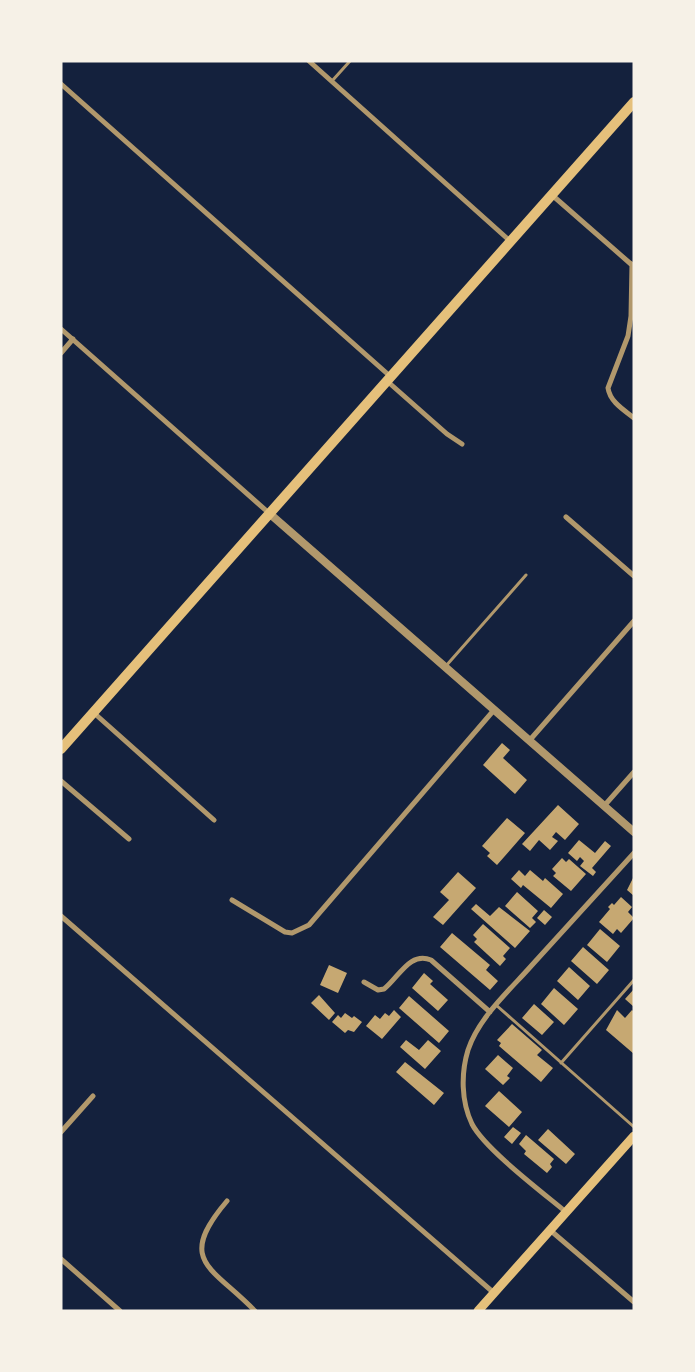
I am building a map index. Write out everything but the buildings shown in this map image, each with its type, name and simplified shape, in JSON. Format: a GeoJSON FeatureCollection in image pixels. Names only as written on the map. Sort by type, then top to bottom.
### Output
{"type":"FeatureCollection","features":[{"type":"Feature","properties":{"kind":"main road"},"geometry":{"type":"LineString","coordinates":[[61,749],[634,102]]}},
{"type":"Feature","properties":{"kind":"main road"},"geometry":{"type":"LineString","coordinates":[[478,1311],[634,1136]]}},
{"type":"Feature","properties":{"kind":"street"},"geometry":{"type":"LineString","coordinates":[[309,61],[510,241]]}},
{"type":"Feature","properties":{"kind":"street"},"geometry":{"type":"LineString","coordinates":[[61,84],[448,434],[462,444]]}},
{"type":"Feature","properties":{"kind":"street"},"geometry":{"type":"LineString","coordinates":[[552,195],[633,265],[631,316],[628,336],[608,388],[609,395],[614,402],[634,418]]}},
{"type":"Feature","properties":{"kind":"street"},"geometry":{"type":"LineString","coordinates":[[61,329],[634,832]]}},
{"type":"Feature","properties":{"kind":"street"},"geometry":{"type":"LineString","coordinates":[[61,353],[73,340]]}},
{"type":"Feature","properties":{"kind":"street"},"geometry":{"type":"LineString","coordinates":[[566,516],[634,576]]}},
{"type":"Feature","properties":{"kind":"street"},"geometry":{"type":"LineString","coordinates":[[529,741],[634,621]]}},
{"type":"Feature","properties":{"kind":"street"},"geometry":{"type":"LineString","coordinates":[[232,900],[285,932],[292,933],[308,925],[494,710]]}},
{"type":"Feature","properties":{"kind":"street"},"geometry":{"type":"LineString","coordinates":[[93,712],[214,820]]}},
{"type":"Feature","properties":{"kind":"street"},"geometry":{"type":"LineString","coordinates":[[604,806],[634,772]]}},
{"type":"Feature","properties":{"kind":"street"},"geometry":{"type":"LineString","coordinates":[[61,781],[129,839]]}},
{"type":"Feature","properties":{"kind":"street"},"geometry":{"type":"LineString","coordinates":[[566,1212],[485,1141],[473,1126],[466,1108],[463,1086],[468,1049],[490,1012],[634,852]]}},
{"type":"Feature","properties":{"kind":"street"},"geometry":{"type":"LineString","coordinates":[[61,916],[494,1293]]}},
{"type":"Feature","properties":{"kind":"street"},"geometry":{"type":"LineString","coordinates":[[364,982],[378,990],[384,989],[411,960],[425,957],[431,960],[490,1012]]}},
{"type":"Feature","properties":{"kind":"street"},"geometry":{"type":"LineString","coordinates":[[61,1132],[93,1096]]}},
{"type":"Feature","properties":{"kind":"street"},"geometry":{"type":"LineString","coordinates":[[227,1201],[206,1229],[202,1242],[204,1260],[215,1275],[255,1311]]}},
{"type":"Feature","properties":{"kind":"street"},"geometry":{"type":"LineString","coordinates":[[550,1230],[634,1302]]}},
{"type":"Feature","properties":{"kind":"street"},"geometry":{"type":"LineString","coordinates":[[61,1259],[120,1311]]}},
{"type":"Feature","properties":{"kind":"lane"},"geometry":{"type":"LineString","coordinates":[[332,81],[350,61]]}},
{"type":"Feature","properties":{"kind":"lane"},"geometry":{"type":"LineString","coordinates":[[445,667],[526,575]]}},
{"type":"Feature","properties":{"kind":"lane"},"geometry":{"type":"LineString","coordinates":[[561,1063],[634,980]]}},
{"type":"Feature","properties":{"kind":"lane"},"geometry":{"type":"LineString","coordinates":[[496,1005],[634,1127]]}}]}
